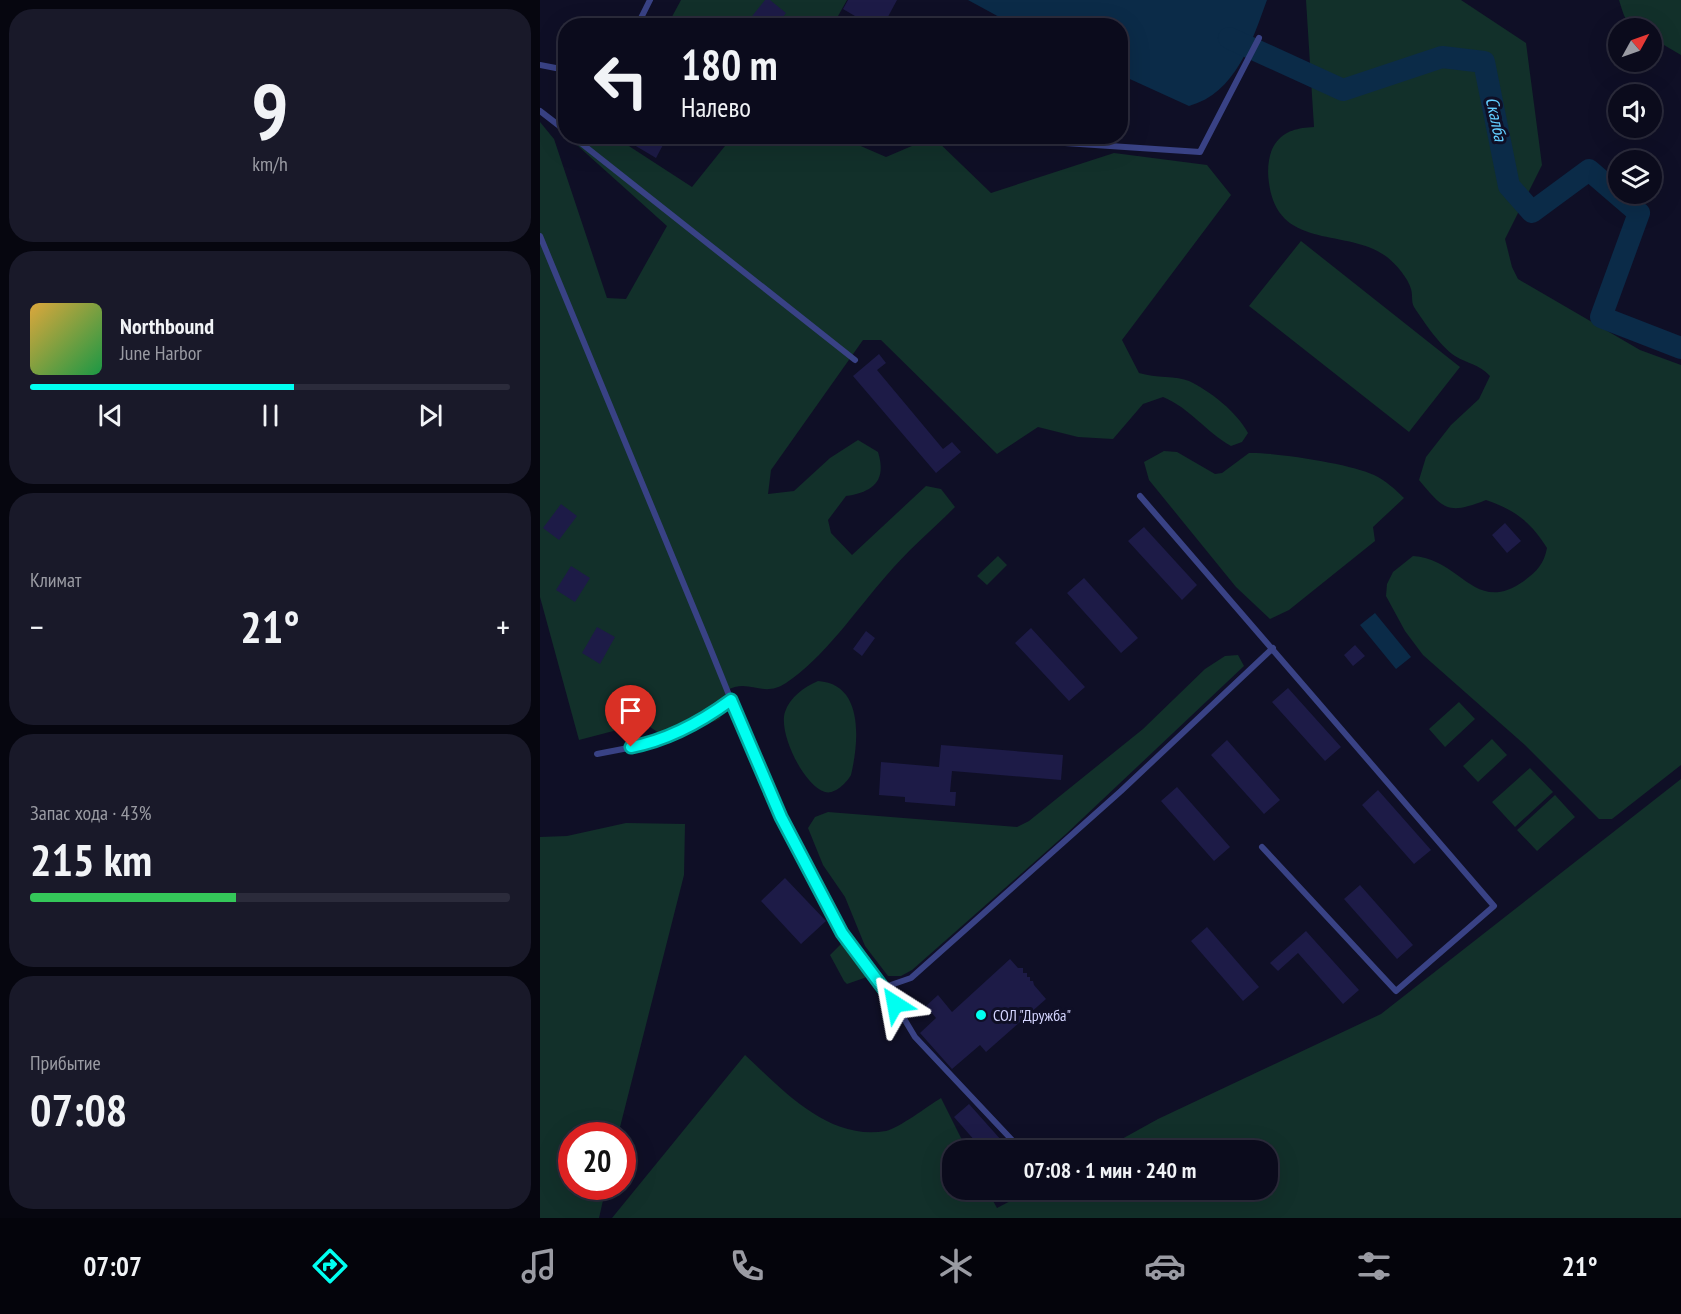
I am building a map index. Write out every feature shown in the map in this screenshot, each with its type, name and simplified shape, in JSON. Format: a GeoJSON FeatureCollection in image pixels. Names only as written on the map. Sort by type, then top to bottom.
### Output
{"type":"FeatureCollection","features":[{"type":"Feature","properties":{"kind":"lane"},"geometry":{"type":"LineString","coordinates":[[641,18],[650,0]]}},
{"type":"Feature","properties":{"kind":"lane"},"geometry":{"type":"LineString","coordinates":[[1080,144],[1200,152],[1259,38]]}},
{"type":"Feature","properties":{"kind":"lane"},"geometry":{"type":"LineString","coordinates":[[540,65],[558,68]]}},
{"type":"Feature","properties":{"kind":"lane"},"geometry":{"type":"LineString","coordinates":[[540,111],[558,125]]}},
{"type":"Feature","properties":{"kind":"lane"},"geometry":{"type":"LineString","coordinates":[[582,144],[855,360]]}},
{"type":"Feature","properties":{"kind":"lane"},"geometry":{"type":"LineString","coordinates":[[540,236],[781,817],[842,933],[885,987],[915,1037],[1012,1140]]}},
{"type":"Feature","properties":{"kind":"lane"},"geometry":{"type":"LineString","coordinates":[[1140,496],[1494,906],[1396,991],[1262,847]]}},
{"type":"Feature","properties":{"kind":"lane"},"geometry":{"type":"LineString","coordinates":[[885,987],[911,978],[1121,791],[1273,648]]}},
{"type":"Feature","properties":{"kind":"lane"},"geometry":{"type":"LineString","coordinates":[[597,754],[649,744],[706,720],[731,700]]}},
{"type":"Feature","properties":{"kind":"green space"},"geometry":{"type":"Polygon","coordinates":[[[681,0],[847,0],[837,18],[671,18],[681,0]]]}},
{"type":"Feature","properties":{"kind":"green space"},"geometry":{"type":"Polygon","coordinates":[[[1306,0],[1461,0],[1526,43],[1542,165],[1505,239],[1512,267],[1518,279],[1640,350],[1681,365],[1681,765],[1612,819],[1599,819],[1525,745],[1423,655],[1405,631],[1386,596],[1387,584],[1393,572],[1413,556],[1430,559],[1468,583],[1492,592],[1507,590],[1529,577],[1542,563],[1547,548],[1528,524],[1506,508],[1486,500],[1463,507],[1448,507],[1435,498],[1419,480],[1426,457],[1451,425],[1479,399],[1490,376],[1449,352],[1438,340],[1414,307],[1407,280],[1387,257],[1353,242],[1316,235],[1300,229],[1286,219],[1275,205],[1268,173],[1269,158],[1273,148],[1279,139],[1288,133],[1297,129],[1314,127],[1306,0]]]}},
{"type":"Feature","properties":{"kind":"green space"},"geometry":{"type":"Polygon","coordinates":[[[1619,0],[1681,0],[1681,55],[1662,44],[1662,18],[1625,18],[1619,0]]]}},
{"type":"Feature","properties":{"kind":"green space"},"geometry":{"type":"Polygon","coordinates":[[[540,122],[554,139],[607,298],[626,299],[667,226],[576,144],[626,144],[692,187],[727,144],[856,144],[886,157],[917,144],[940,144],[991,193],[1114,153],[1207,165],[1231,195],[1122,340],[1139,373],[1184,379],[1214,396],[1237,417],[1248,433],[1242,442],[1231,446],[1182,407],[1163,397],[1143,404],[1113,439],[1078,437],[1038,427],[997,454],[881,340],[863,340],[771,470],[768,494],[794,491],[830,458],[858,440],[878,452],[881,471],[879,478],[864,492],[846,496],[828,520],[831,533],[852,555],[926,486],[941,489],[955,507],[894,567],[839,633],[799,673],[786,683],[770,689],[742,686],[726,691],[720,719],[668,739],[644,723],[579,740],[540,597],[540,122]]]}},
{"type":"Feature","properties":{"kind":"green space"},"geometry":{"type":"Polygon","coordinates":[[[1301,241],[1460,367],[1409,432],[1249,306],[1301,241]]]}},
{"type":"Feature","properties":{"kind":"green space"},"geometry":{"type":"Polygon","coordinates":[[[1164,451],[1177,452],[1215,474],[1222,473],[1249,453],[1276,454],[1331,463],[1374,475],[1404,498],[1373,527],[1375,541],[1289,610],[1270,619],[1236,587],[1149,480],[1144,462],[1164,451]]]}},
{"type":"Feature","properties":{"kind":"green space"},"geometry":{"type":"Polygon","coordinates":[[[998,556],[1007,565],[987,585],[977,576],[998,556]]]}},
{"type":"Feature","properties":{"kind":"green space"},"geometry":{"type":"Polygon","coordinates":[[[1238,655],[1244,666],[1066,834],[912,970],[901,976],[888,976],[865,946],[845,897],[823,865],[808,828],[815,817],[828,812],[1017,827],[1029,821],[1143,729],[1205,669],[1225,656],[1238,655]]]}},
{"type":"Feature","properties":{"kind":"green space"},"geometry":{"type":"Polygon","coordinates":[[[818,681],[833,685],[844,692],[855,716],[856,746],[851,775],[833,792],[825,792],[817,788],[809,780],[794,758],[785,733],[784,721],[787,707],[803,689],[818,681]]]}},
{"type":"Feature","properties":{"kind":"green space"},"geometry":{"type":"Polygon","coordinates":[[[1459,702],[1475,719],[1445,747],[1429,729],[1459,702]]]}},
{"type":"Feature","properties":{"kind":"green space"},"geometry":{"type":"Polygon","coordinates":[[[1492,739],[1507,755],[1478,782],[1463,766],[1492,739]]]}},
{"type":"Feature","properties":{"kind":"green space"},"geometry":{"type":"Polygon","coordinates":[[[1530,768],[1553,792],[1515,827],[1492,802],[1530,768]]]}},
{"type":"Feature","properties":{"kind":"green space"},"geometry":{"type":"Polygon","coordinates":[[[1681,779],[1681,1218],[612,1218],[627,1200],[636,1200],[636,1189],[745,1055],[808,1110],[826,1121],[845,1128],[865,1132],[886,1131],[941,1098],[962,1140],[942,1140],[942,1200],[993,1200],[997,1208],[1012,1200],[1278,1200],[1278,1140],[1120,1140],[1158,1119],[1381,1014],[1681,779]]]}},
{"type":"Feature","properties":{"kind":"green space"},"geometry":{"type":"Polygon","coordinates":[[[1555,795],[1575,817],[1537,851],[1517,830],[1555,795]]]}},
{"type":"Feature","properties":{"kind":"green space"},"geometry":{"type":"Polygon","coordinates":[[[626,823],[685,824],[684,875],[621,1122],[558,1122],[558,1200],[603,1200],[599,1218],[540,1218],[540,837],[567,836],[626,823]]]}},
{"type":"Feature","properties":{"kind":"green space"},"geometry":{"type":"Polygon","coordinates":[[[841,944],[846,944],[868,973],[867,977],[847,984],[844,981],[830,955],[841,944]]]}},
{"type":"Feature","properties":{"kind":"water"},"geometry":{"type":"Polygon","coordinates":[[[968,0],[1267,0],[1248,48],[1230,78],[1219,90],[1189,106],[1128,78],[1128,18],[1001,18],[968,0]]]}},
{"type":"Feature","properties":{"kind":"water"},"geometry":{"type":"Polygon","coordinates":[[[1375,613],[1411,657],[1396,669],[1360,625],[1375,613]]]}},
{"type":"Feature","properties":{"kind":"building"},"geometry":{"type":"Polygon","coordinates":[[[765,0],[770,0],[786,13],[782,18],[751,18],[765,0]]]}},
{"type":"Feature","properties":{"kind":"building"},"geometry":{"type":"Polygon","coordinates":[[[848,0],[897,0],[887,18],[858,18],[843,9],[848,0]]]}},
{"type":"Feature","properties":{"kind":"building"},"geometry":{"type":"Polygon","coordinates":[[[632,144],[663,144],[656,158],[632,144]]]}},
{"type":"Feature","properties":{"kind":"building"},"geometry":{"type":"Polygon","coordinates":[[[879,354],[886,363],[877,370],[943,449],[952,442],[961,452],[936,473],[853,376],[879,354]]]}},
{"type":"Feature","properties":{"kind":"building"},"geometry":{"type":"Polygon","coordinates":[[[561,504],[577,516],[559,540],[543,528],[561,504]]]}},
{"type":"Feature","properties":{"kind":"building"},"geometry":{"type":"Polygon","coordinates":[[[1505,523],[1521,541],[1507,553],[1492,535],[1505,523]]]}},
{"type":"Feature","properties":{"kind":"building"},"geometry":{"type":"Polygon","coordinates":[[[1144,527],[1197,585],[1182,600],[1128,541],[1144,527]]]}},
{"type":"Feature","properties":{"kind":"building"},"geometry":{"type":"Polygon","coordinates":[[[571,566],[590,578],[575,602],[556,590],[571,566]]]}},
{"type":"Feature","properties":{"kind":"building"},"geometry":{"type":"Polygon","coordinates":[[[1084,578],[1138,638],[1121,653],[1067,593],[1084,578]]]}},
{"type":"Feature","properties":{"kind":"building"},"geometry":{"type":"Polygon","coordinates":[[[597,627],[615,637],[600,664],[582,653],[597,627]]]}},
{"type":"Feature","properties":{"kind":"building"},"geometry":{"type":"Polygon","coordinates":[[[1031,628],[1085,687],[1069,701],[1015,643],[1031,628]]]}},
{"type":"Feature","properties":{"kind":"building"},"geometry":{"type":"Polygon","coordinates":[[[866,631],[875,638],[862,656],[853,649],[866,631]]]}},
{"type":"Feature","properties":{"kind":"building"},"geometry":{"type":"Polygon","coordinates":[[[1355,645],[1365,656],[1353,666],[1344,655],[1355,645]]]}},
{"type":"Feature","properties":{"kind":"building"},"geometry":{"type":"Polygon","coordinates":[[[1288,688],[1341,747],[1325,761],[1272,702],[1288,688]]]}},
{"type":"Feature","properties":{"kind":"building"},"geometry":{"type":"Polygon","coordinates":[[[1227,740],[1280,800],[1264,814],[1211,755],[1227,740]]]}},
{"type":"Feature","properties":{"kind":"building"},"geometry":{"type":"Polygon","coordinates":[[[941,745],[1063,755],[1061,780],[952,771],[950,792],[956,792],[955,806],[905,802],[905,797],[879,795],[881,762],[939,767],[941,745]]]}},
{"type":"Feature","properties":{"kind":"building"},"geometry":{"type":"Polygon","coordinates":[[[1177,787],[1230,847],[1214,861],[1161,801],[1177,787]]]}},
{"type":"Feature","properties":{"kind":"building"},"geometry":{"type":"Polygon","coordinates":[[[1378,790],[1431,850],[1414,864],[1362,805],[1378,790]]]}},
{"type":"Feature","properties":{"kind":"building"},"geometry":{"type":"Polygon","coordinates":[[[785,878],[826,921],[801,944],[761,901],[785,878]]]}},
{"type":"Feature","properties":{"kind":"building"},"geometry":{"type":"Polygon","coordinates":[[[1360,885],[1413,945],[1397,959],[1344,899],[1360,885]]]}},
{"type":"Feature","properties":{"kind":"building"},"geometry":{"type":"Polygon","coordinates":[[[1207,927],[1259,987],[1243,1001],[1191,941],[1207,927]]]}},
{"type":"Feature","properties":{"kind":"building"},"geometry":{"type":"Polygon","coordinates":[[[1306,931],[1359,990],[1343,1004],[1298,953],[1278,971],[1270,963],[1306,931]]]}},
{"type":"Feature","properties":{"kind":"building","name":"СОЛ \"Дружба\""},"geometry":{"type":"Polygon","coordinates":[[[1010,959],[1018,968],[1023,968],[1023,973],[1027,973],[1027,977],[1030,977],[1030,981],[1033,981],[1046,999],[986,1052],[980,1045],[952,1069],[920,1033],[936,1018],[926,1006],[938,995],[952,1012],[1010,959]]]}},
{"type":"Feature","properties":{"kind":"building"},"geometry":{"type":"Polygon","coordinates":[[[969,1104],[1001,1140],[974,1140],[954,1117],[969,1104]]]}},
{"type":"Feature","properties":{"kind":"waterway","name":"Скалба"},"geometry":{"type":"LineString","coordinates":[[1229,38],[1343,90],[1442,57],[1484,62],[1509,186],[1532,212],[1589,170],[1639,213],[1601,317],[1681,348]]}},
{"type":"Feature","properties":{"kind":"place","name":"СОЛ \"Дружба\""},"geometry":{"type":"Point","coordinates":[981,1015]}},
{"type":"Feature","properties":{"kind":"route"},"geometry":{"type":"LineString","coordinates":[[631,747],[649,744],[706,720],[731,700],[781,817],[842,933],[885,987],[895,1004]]}}]}
